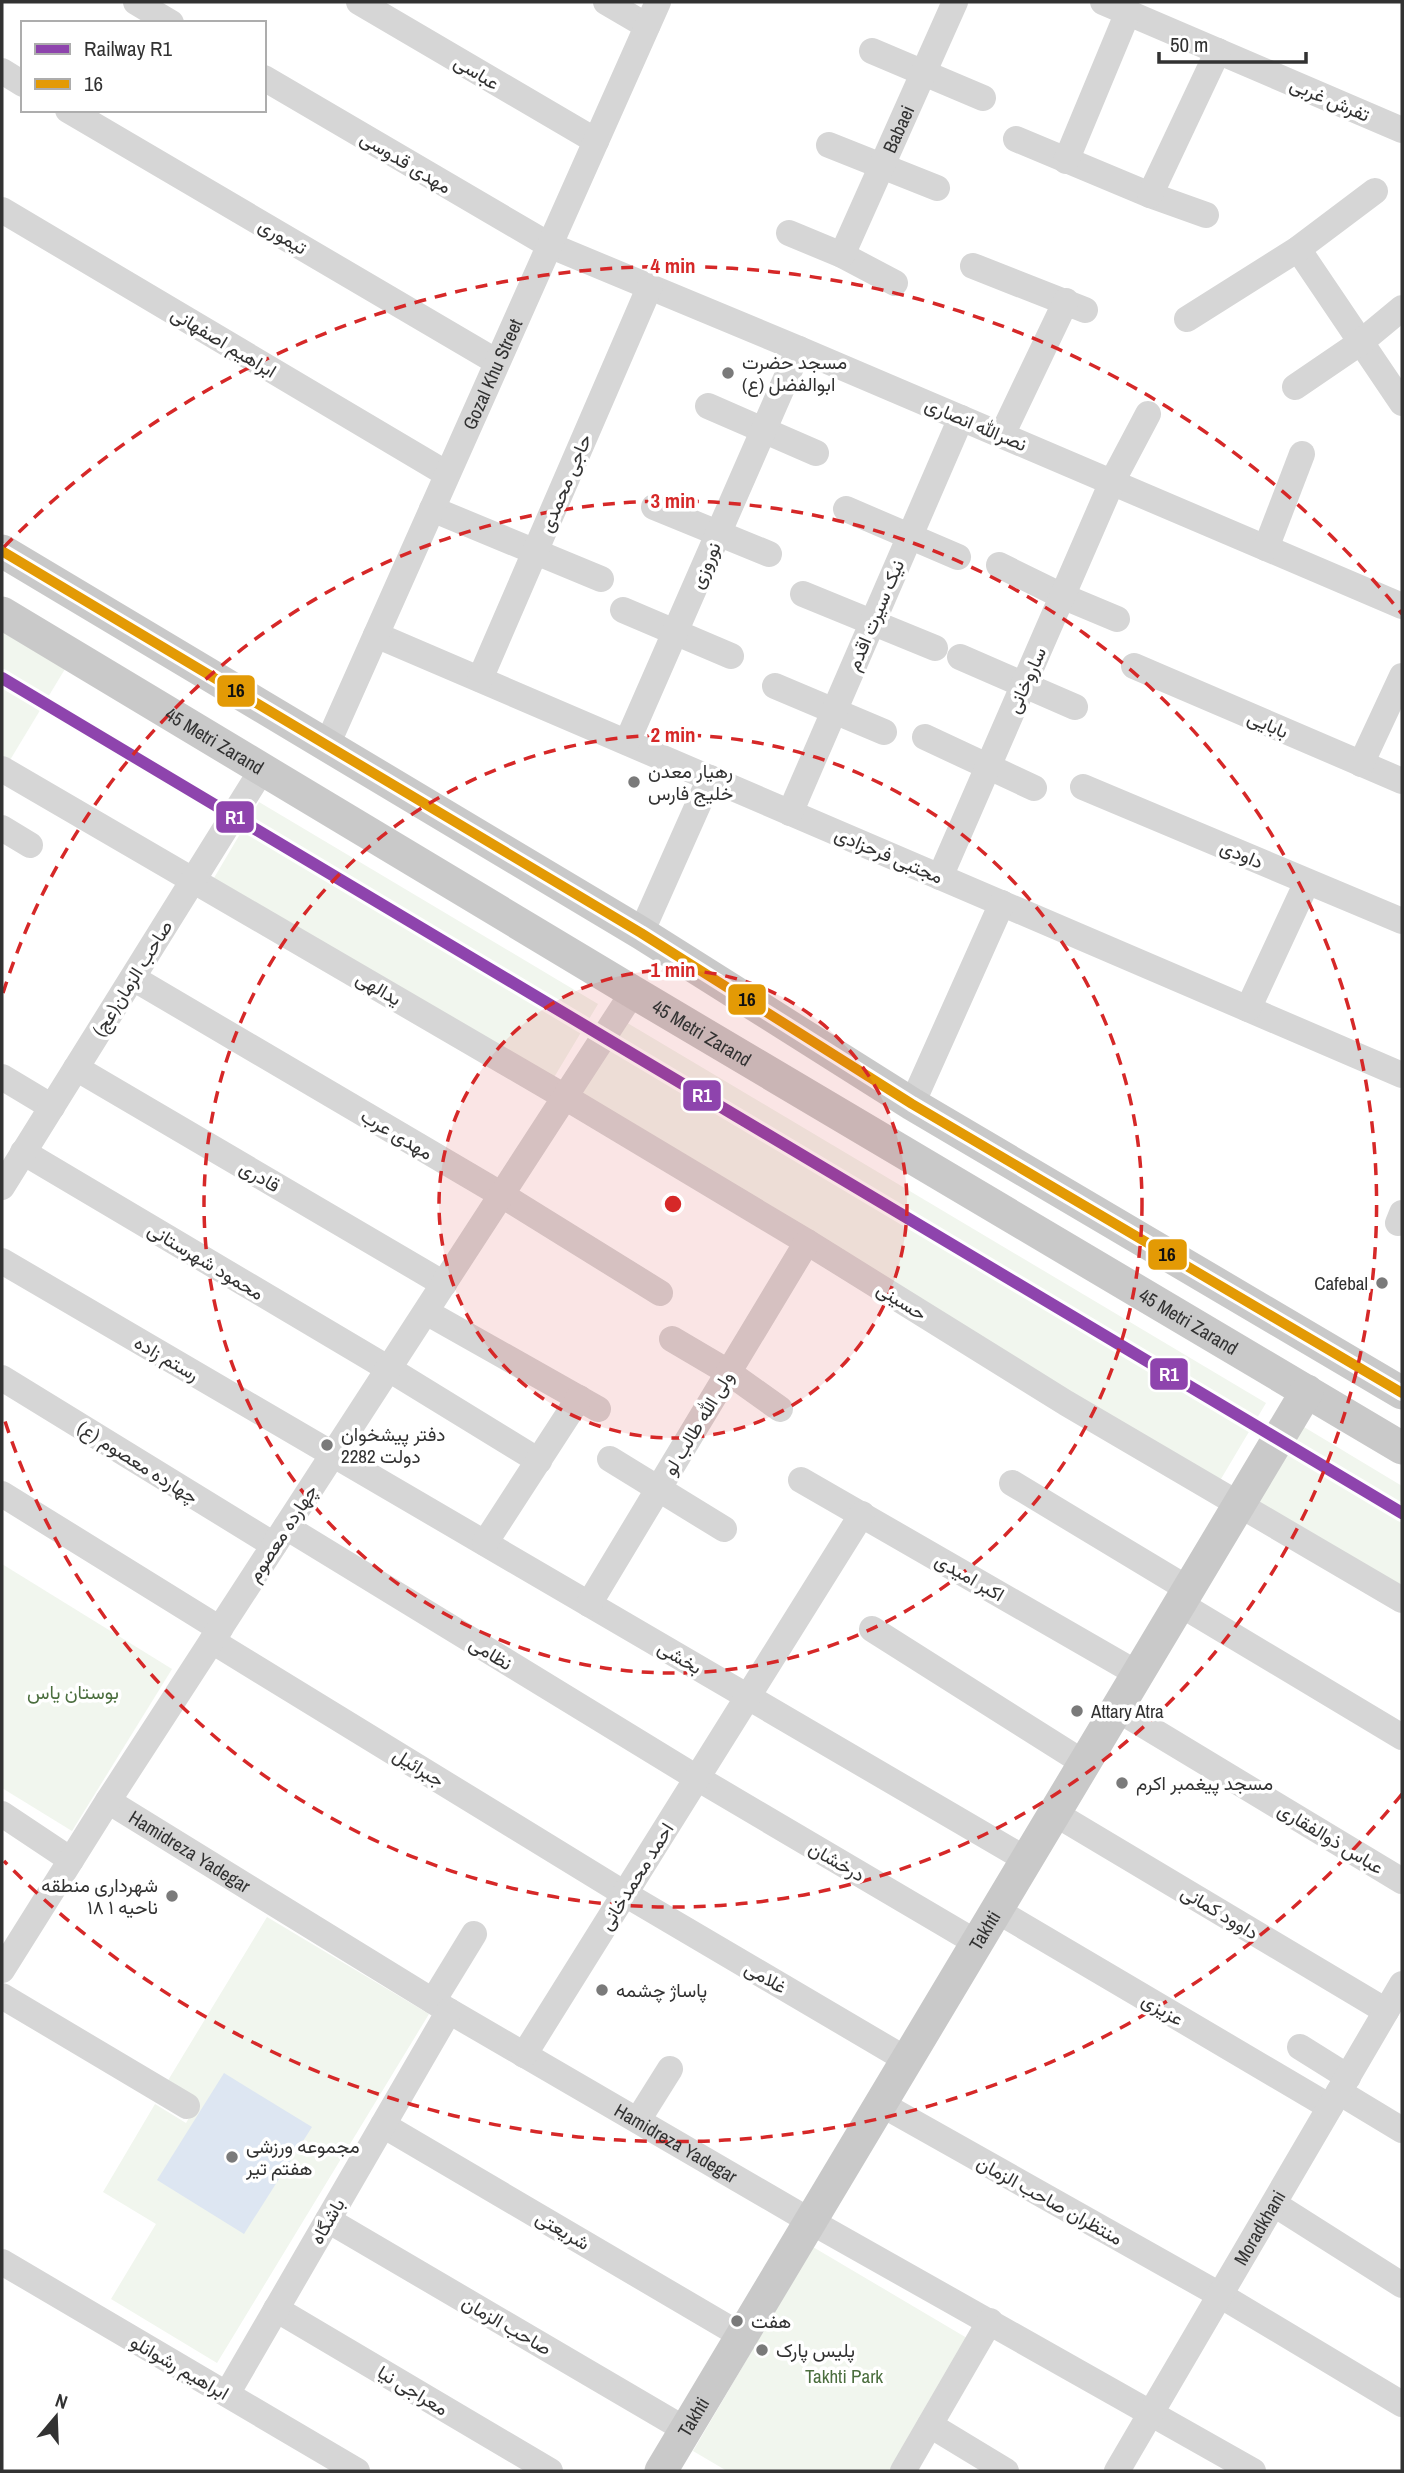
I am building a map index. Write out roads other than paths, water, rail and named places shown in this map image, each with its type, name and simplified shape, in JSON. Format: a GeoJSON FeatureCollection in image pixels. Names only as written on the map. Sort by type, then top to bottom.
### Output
{"type":"FeatureCollection","features":[{"type":"Feature","properties":{"kind":"main road"},"geometry":{"type":"LineString","coordinates":[[2,551],[641,933],[912,1104],[1402,1393]]}},
{"type":"Feature","properties":{"kind":"main road","name":"45 Metri Zarand"},"geometry":{"type":"LineString","coordinates":[[2,612],[633,992],[1402,1448]]}},
{"type":"Feature","properties":{"kind":"main road","name":"Takhti"},"geometry":{"type":"LineString","coordinates":[[662,2471],[1307,1391]]}},
{"type":"Feature","properties":{"kind":"street"},"geometry":{"type":"LineString","coordinates":[[136,2],[168,21]]}},
{"type":"Feature","properties":{"kind":"street","name":"عباسی"},"geometry":{"type":"LineString","coordinates":[[359,2],[596,141]]}},
{"type":"Feature","properties":{"kind":"street"},"geometry":{"type":"LineString","coordinates":[[606,2],[647,26]]}},
{"type":"Feature","properties":{"kind":"street","name":"Gozal Khu Street"},"geometry":{"type":"LineString","coordinates":[[327,745],[658,2]]}},
{"type":"Feature","properties":{"kind":"street","name":"Babaei"},"geometry":{"type":"LineString","coordinates":[[842,255],[955,2]]}},
{"type":"Feature","properties":{"kind":"street","name":"تفرش غربی"},"geometry":{"type":"LineString","coordinates":[[1103,2],[1402,130]]}},
{"type":"Feature","properties":{"kind":"street"},"geometry":{"type":"LineString","coordinates":[[1066,161],[1128,12]]}},
{"type":"Feature","properties":{"kind":"street"},"geometry":{"type":"LineString","coordinates":[[872,51],[984,98]]}},
{"type":"Feature","properties":{"kind":"street"},"geometry":{"type":"LineString","coordinates":[[1150,195],[1218,51]]}},
{"type":"Feature","properties":{"kind":"street"},"geometry":{"type":"LineString","coordinates":[[2,71],[21,82]]}},
{"type":"Feature","properties":{"kind":"street","name":"مهدی قدوسی"},"geometry":{"type":"LineString","coordinates":[[266,79],[549,246]]}},
{"type":"Feature","properties":{"kind":"street","name":"تیموری"},"geometry":{"type":"LineString","coordinates":[[71,112],[497,362]]}},
{"type":"Feature","properties":{"kind":"street"},"geometry":{"type":"LineString","coordinates":[[1016,139],[1150,195],[1206,215]]}},
{"type":"Feature","properties":{"kind":"street"},"geometry":{"type":"LineString","coordinates":[[829,145],[937,188]]}},
{"type":"Feature","properties":{"kind":"street"},"geometry":{"type":"LineString","coordinates":[[1187,319],[1298,249],[1375,191]]}},
{"type":"Feature","properties":{"kind":"street","name":"ابراهیم اصفهانی"},"geometry":{"type":"LineString","coordinates":[[2,210],[447,474]]}},
{"type":"Feature","properties":{"kind":"street"},"geometry":{"type":"LineString","coordinates":[[789,233],[842,255],[895,283]]}},
{"type":"Feature","properties":{"kind":"street","name":"نصرالله انصاری"},"geometry":{"type":"LineString","coordinates":[[549,246],[650,286],[1402,606]]}},
{"type":"Feature","properties":{"kind":"street"},"geometry":{"type":"LineString","coordinates":[[1298,249],[1361,342],[1398,388]]}},
{"type":"Feature","properties":{"kind":"street"},"geometry":{"type":"LineString","coordinates":[[973,266],[1076,305],[1002,435]]}},
{"type":"Feature","properties":{"kind":"street","name":"حاجی محمدی"},"geometry":{"type":"LineString","coordinates":[[480,679],[650,286]]}},
{"type":"Feature","properties":{"kind":"street"},"geometry":{"type":"LineString","coordinates":[[1295,387],[1361,342],[1402,308]]}},
{"type":"Feature","properties":{"kind":"street","name":"نوروزی"},"geometry":{"type":"LineString","coordinates":[[627,742],[799,349]]}},
{"type":"Feature","properties":{"kind":"street"},"geometry":{"type":"LineString","coordinates":[[708,406],[816,453]]}},
{"type":"Feature","properties":{"kind":"street","name":"ساروخانی"},"geometry":{"type":"LineString","coordinates":[[940,877],[1112,482],[1149,414]]}},
{"type":"Feature","properties":{"kind":"street","name":"نیک سیرت اقدم"},"geometry":{"type":"LineString","coordinates":[[790,813],[961,418]]}},
{"type":"Feature","properties":{"kind":"street"},"geometry":{"type":"LineString","coordinates":[[1266,548],[1302,454]]}},
{"type":"Feature","properties":{"kind":"street"},"geometry":{"type":"LineString","coordinates":[[654,507],[769,554]]}},
{"type":"Feature","properties":{"kind":"street"},"geometry":{"type":"LineString","coordinates":[[432,509],[601,579]]}},
{"type":"Feature","properties":{"kind":"street"},"geometry":{"type":"LineString","coordinates":[[846,509],[958,557]]}},
{"type":"Feature","properties":{"kind":"street"},"geometry":{"type":"LineString","coordinates":[[999,565],[1117,619]]}},
{"type":"Feature","properties":{"kind":"street"},"geometry":{"type":"LineString","coordinates":[[803,594],[935,648]]}},
{"type":"Feature","properties":{"kind":"street"},"geometry":{"type":"LineString","coordinates":[[623,610],[731,656]]}},
{"type":"Feature","properties":{"kind":"street","name":"مجتبی فرحزادی"},"geometry":{"type":"LineString","coordinates":[[376,635],[1402,1075]]}},
{"type":"Feature","properties":{"kind":"street"},"geometry":{"type":"LineString","coordinates":[[960,657],[1075,707]]}},
{"type":"Feature","properties":{"kind":"street","name":"بابایی"},"geometry":{"type":"LineString","coordinates":[[1133,666],[1402,781]]}},
{"type":"Feature","properties":{"kind":"street"},"geometry":{"type":"LineString","coordinates":[[1361,764],[1402,676]]}},
{"type":"Feature","properties":{"kind":"street"},"geometry":{"type":"LineString","coordinates":[[775,686],[884,733]]}},
{"type":"Feature","properties":{"kind":"street"},"geometry":{"type":"LineString","coordinates":[[925,737],[1034,788]]}},
{"type":"Feature","properties":{"kind":"street","name":"صاحب الزمان(عج)"},"geometry":{"type":"LineString","coordinates":[[2,1187],[263,768]]}},
{"type":"Feature","properties":{"kind":"street","name":"یدالهی"},"geometry":{"type":"LineString","coordinates":[[2,769],[565,1097]]}},
{"type":"Feature","properties":{"kind":"street"},"geometry":{"type":"LineString","coordinates":[[641,933],[710,778]]}},
{"type":"Feature","properties":{"kind":"street","name":"داودی"},"geometry":{"type":"LineString","coordinates":[[1083,787],[1402,921]]}},
{"type":"Feature","properties":{"kind":"street"},"geometry":{"type":"LineString","coordinates":[[2,828],[30,845]]}},
{"type":"Feature","properties":{"kind":"street"},"geometry":{"type":"LineString","coordinates":[[1248,1009],[1307,881]]}},
{"type":"Feature","properties":{"kind":"street"},"geometry":{"type":"LineString","coordinates":[[912,1104],[1002,904]]}},
{"type":"Feature","properties":{"kind":"street","name":"مهدی عرب"},"geometry":{"type":"LineString","coordinates":[[132,978],[502,1195],[660,1293]]}},
{"type":"Feature","properties":{"kind":"street","name":"چهارده معصوم"},"geometry":{"type":"LineString","coordinates":[[2,1970],[9,1942],[71,1860],[633,992]]}},
{"type":"Feature","properties":{"kind":"street","name":"قادری"},"geometry":{"type":"LineString","coordinates":[[76,1068],[444,1284]]}},
{"type":"Feature","properties":{"kind":"street"},"geometry":{"type":"LineString","coordinates":[[2,1077],[52,1107]]}},
{"type":"Feature","properties":{"kind":"street","name":"حسینی"},"geometry":{"type":"LineString","coordinates":[[565,1097],[807,1242],[1066,1403],[1402,1600]]}},
{"type":"Feature","properties":{"kind":"street","name":"محمود شهرستانی"},"geometry":{"type":"LineString","coordinates":[[23,1152],[539,1461]]}},
{"type":"Feature","properties":{"kind":"street","name":"ولی الله طالب لو"},"geometry":{"type":"LineString","coordinates":[[589,1604],[807,1242]]}},
{"type":"Feature","properties":{"kind":"street","name":"رستم زاده"},"geometry":{"type":"LineString","coordinates":[[2,1261],[333,1454]]}},
{"type":"Feature","properties":{"kind":"street"},"geometry":{"type":"LineString","coordinates":[[426,1312],[588,1403],[539,1461],[485,1543]]}},
{"type":"Feature","properties":{"kind":"street"},"geometry":{"type":"LineString","coordinates":[[672,1339],[780,1409]]}},
{"type":"Feature","properties":{"kind":"street","name":"چهارده معصوم (ع)"},"geometry":{"type":"LineString","coordinates":[[2,1378],[280,1536]]}},
{"type":"Feature","properties":{"kind":"street","name":"بخشی"},"geometry":{"type":"LineString","coordinates":[[333,1454],[1027,1860]]}},
{"type":"Feature","properties":{"kind":"street"},"geometry":{"type":"LineString","coordinates":[[610,1459],[724,1529]]}},
{"type":"Feature","properties":{"kind":"street","name":"اکبر امیدی"},"geometry":{"type":"LineString","coordinates":[[801,1480],[1138,1674]]}},
{"type":"Feature","properties":{"kind":"street"},"geometry":{"type":"LineString","coordinates":[[1012,1483],[1402,1737]]}},
{"type":"Feature","properties":{"kind":"street","name":"جبرائیل"},"geometry":{"type":"LineString","coordinates":[[2,1494],[216,1635],[625,1894]]}},
{"type":"Feature","properties":{"kind":"street","name":"احمد محمدخانی"},"geometry":{"type":"LineString","coordinates":[[524,2055],[862,1514]]}},
{"type":"Feature","properties":{"kind":"street","name":"نظامی"},"geometry":{"type":"LineString","coordinates":[[280,1536],[697,1778]]}},
{"type":"Feature","properties":{"kind":"street"},"geometry":{"type":"LineString","coordinates":[[872,1629],[1084,1763]]}},
{"type":"Feature","properties":{"kind":"street","name":"عباس ذوالفقاری"},"geometry":{"type":"LineString","coordinates":[[1117,1709],[1402,1881]]}},
{"type":"Feature","properties":{"kind":"street","name":"درخشان"},"geometry":{"type":"LineString","coordinates":[[697,1778],[977,1943]]}},
{"type":"Feature","properties":{"kind":"street","name":"Hamidreza Yadegar"},"geometry":{"type":"LineString","coordinates":[[108,1801],[524,2055],[810,2221],[1253,2471]]}},
{"type":"Feature","properties":{"kind":"street","name":"داوود کمانی"},"geometry":{"type":"LineString","coordinates":[[1055,1813],[1387,2011]]}},
{"type":"Feature","properties":{"kind":"street"},"geometry":{"type":"LineString","coordinates":[[2,1814],[71,1860]]}},
{"type":"Feature","properties":{"kind":"street","name":"غلامی"},"geometry":{"type":"LineString","coordinates":[[625,1894],[907,2060]]}},
{"type":"Feature","properties":{"kind":"street","name":"عزیزی"},"geometry":{"type":"LineString","coordinates":[[996,1910],[1339,2092]]}},
{"type":"Feature","properties":{"kind":"street","name":"باشگاه"},"geometry":{"type":"LineString","coordinates":[[227,2394],[383,2125],[474,1934]]}},
{"type":"Feature","properties":{"kind":"street","name":"Moradkhani"},"geometry":{"type":"LineString","coordinates":[[1117,2471],[1402,1986]]}},
{"type":"Feature","properties":{"kind":"street"},"geometry":{"type":"LineString","coordinates":[[2,1996],[187,2106]]}},
{"type":"Feature","properties":{"kind":"street"},"geometry":{"type":"LineString","coordinates":[[1300,2047],[1339,2092],[1402,2130]]}},
{"type":"Feature","properties":{"kind":"street"},"geometry":{"type":"LineString","coordinates":[[638,2120],[670,2068]]}},
{"type":"Feature","properties":{"kind":"street","name":"منتظران صاحب الزمان"},"geometry":{"type":"LineString","coordinates":[[881,2104],[1220,2295],[1402,2404]]}},
{"type":"Feature","properties":{"kind":"street","name":"شریعتی"},"geometry":{"type":"LineString","coordinates":[[383,2125],[742,2336]]}},
{"type":"Feature","properties":{"kind":"street"},"geometry":{"type":"LineString","coordinates":[[1273,2204],[1402,2285]]}},
{"type":"Feature","properties":{"kind":"street","name":"صاحب الزمان"},"geometry":{"type":"LineString","coordinates":[[328,2220],[686,2430]]}},
{"type":"Feature","properties":{"kind":"street","name":"ابراهیم رشوانلو"},"geometry":{"type":"LineString","coordinates":[[2,2262],[357,2471]]}},
{"type":"Feature","properties":{"kind":"street","name":"معراجی نیا"},"geometry":{"type":"LineString","coordinates":[[276,2309],[550,2471]]}},
{"type":"Feature","properties":{"kind":"street"},"geometry":{"type":"LineString","coordinates":[[903,2471],[990,2321]]}},
{"type":"Feature","properties":{"kind":"street"},"geometry":{"type":"LineString","coordinates":[[930,2425],[1006,2471]]}},
{"type":"Feature","properties":{"kind":"rail line","name":"R1"},"geometry":{"type":"LineString","coordinates":[[2,678],[1402,1513]]}},
{"type":"Feature","properties":{"kind":"place","name":"مسجد حضرت ابوالفضل (ع)"},"geometry":{"type":"Point","coordinates":[728,373]}},
{"type":"Feature","properties":{"kind":"place","name":"رهیار معدن خلیج فارس"},"geometry":{"type":"Point","coordinates":[634,782]}},
{"type":"Feature","properties":{"kind":"place","name":"Cafebal"},"geometry":{"type":"Point","coordinates":[1382,1283]}},
{"type":"Feature","properties":{"kind":"place","name":"دفتر پیشخوان دولت 2282"},"geometry":{"type":"Point","coordinates":[327,1445]}},
{"type":"Feature","properties":{"kind":"place","name":"Attary Atra"},"geometry":{"type":"Point","coordinates":[1077,1711]}},
{"type":"Feature","properties":{"kind":"place","name":"مسجد پیغمبر اکرم"},"geometry":{"type":"Point","coordinates":[1122,1783]}},
{"type":"Feature","properties":{"kind":"place","name":"شهرداری منطقه ۱۸ ناحیه ۱"},"geometry":{"type":"Point","coordinates":[172,1896]}},
{"type":"Feature","properties":{"kind":"place","name":"پاساژ چشمه"},"geometry":{"type":"Point","coordinates":[602,1990]}},
{"type":"Feature","properties":{"kind":"place","name":"مجموعه ورزشی هفتم تیر"},"geometry":{"type":"Point","coordinates":[232,2157]}},
{"type":"Feature","properties":{"kind":"place","name":"هفت"},"geometry":{"type":"Point","coordinates":[737,2321]}},
{"type":"Feature","properties":{"kind":"place","name":"پلیس پارک"},"geometry":{"type":"Point","coordinates":[762,2350]}},
{"type":"Feature","properties":{"kind":"park label","name":"بوستان یاس"},"geometry":{"type":"Point","coordinates":[73,1692]}},
{"type":"Feature","properties":{"kind":"park label","name":"Takhti Park"},"geometry":{"type":"Point","coordinates":[844,2376]}}]}
